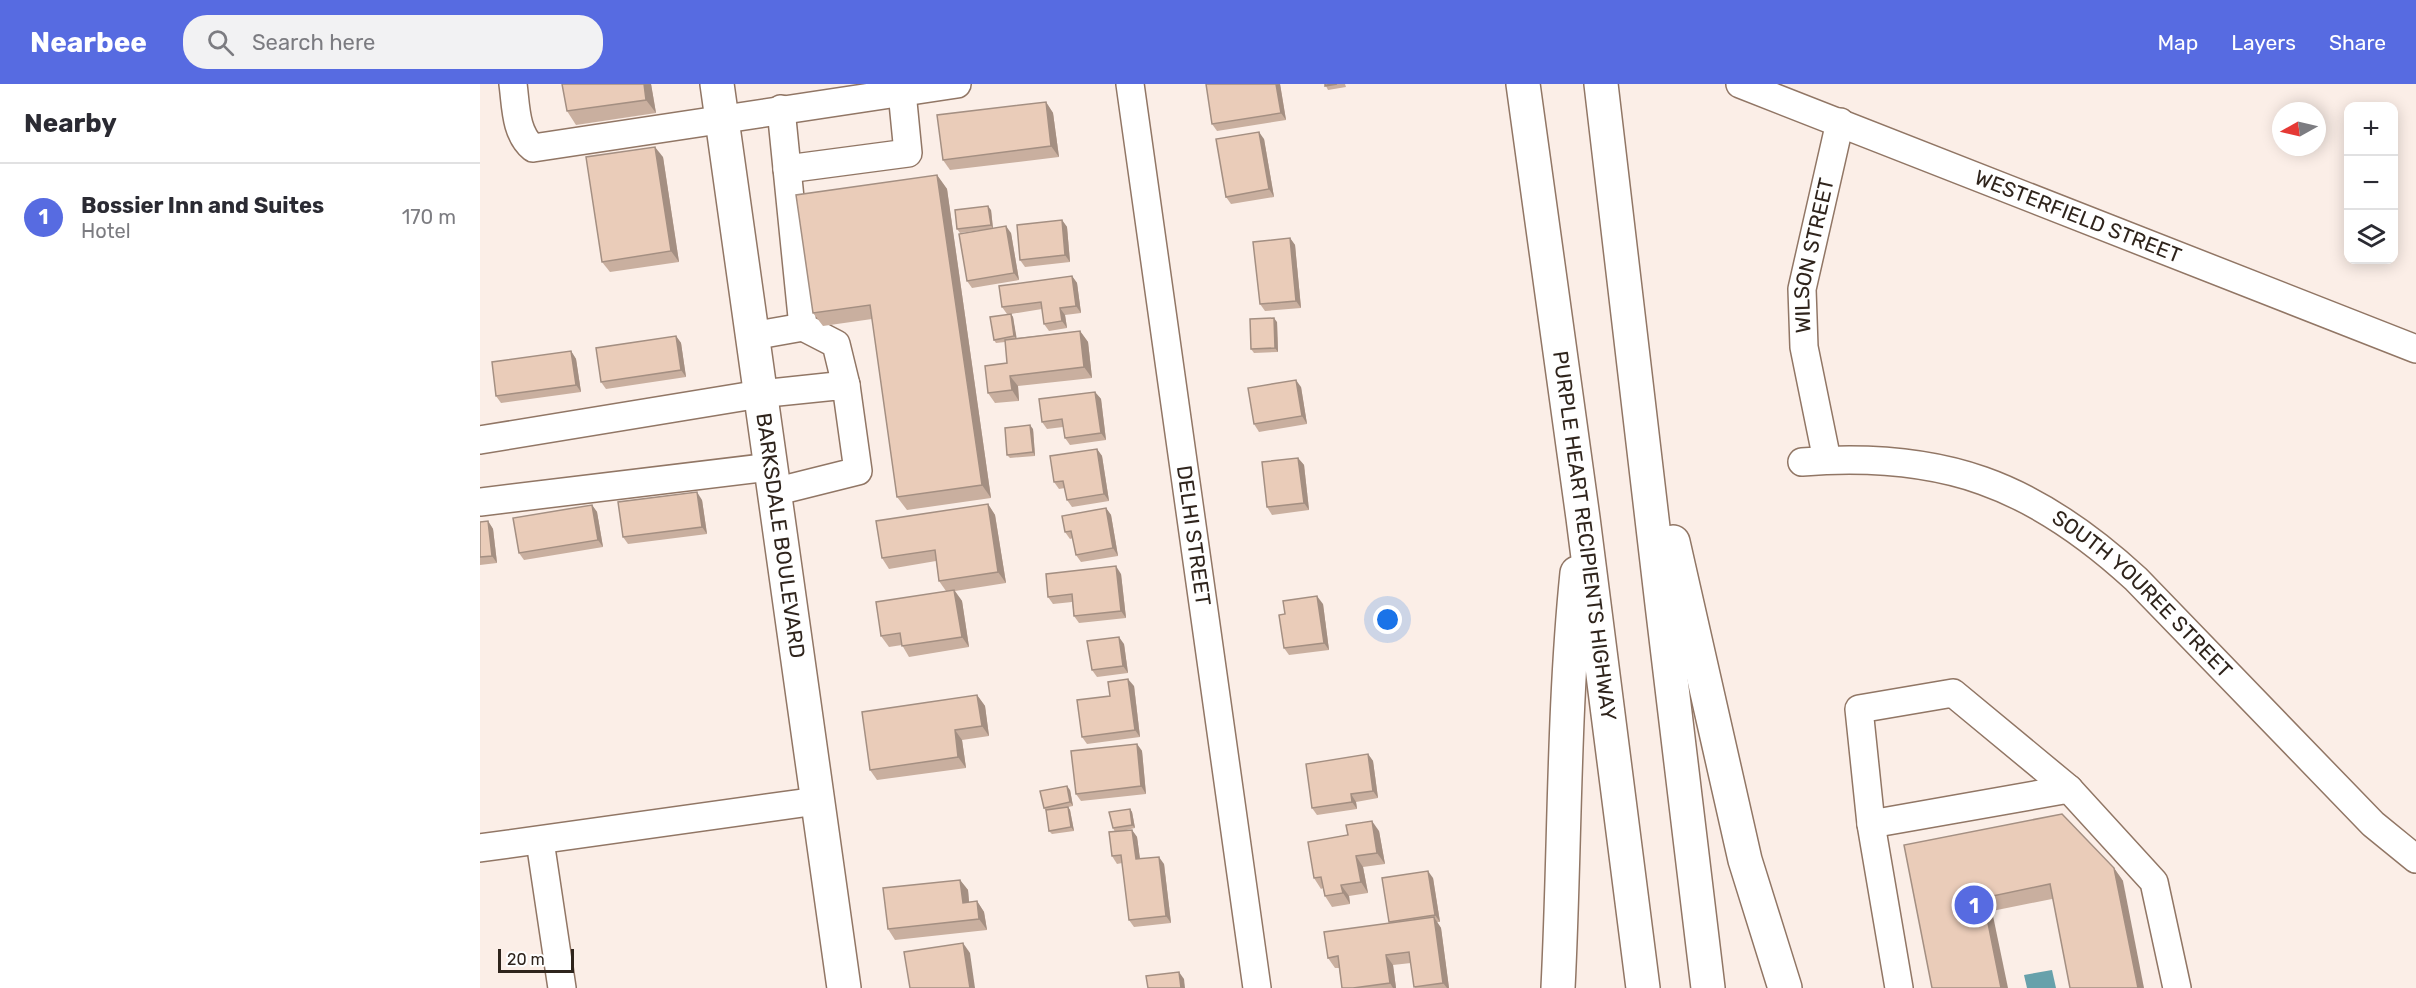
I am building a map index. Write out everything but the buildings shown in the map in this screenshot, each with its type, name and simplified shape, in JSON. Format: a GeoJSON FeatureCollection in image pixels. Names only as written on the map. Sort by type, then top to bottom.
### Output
{"type":"FeatureCollection","features":[{"type":"Feature","properties":{"kind":"main road","name":"BARKSDALE BOULEVARD"},"geometry":{"type":"LineString","coordinates":[[717,84],[844,988]]}},
{"type":"Feature","properties":{"kind":"main road","name":"PURPLE HEART RECIPIENTS HIGHWAY"},"geometry":{"type":"LineString","coordinates":[[1522,84],[1583,518],[1642,988]]}},
{"type":"Feature","properties":{"kind":"main road"},"geometry":{"type":"LineString","coordinates":[[1601,84],[1638,385],[1675,726],[1708,988]]}},
{"type":"Feature","properties":{"kind":"main road"},"geometry":{"type":"LineString","coordinates":[[1638,385],[1720,758],[1745,860],[1785,988]]}},
{"type":"Feature","properties":{"kind":"main road"},"geometry":{"type":"LineString","coordinates":[[1558,988],[1564,859],[1568,659],[1583,518]]}},
{"type":"Feature","properties":{"kind":"street"},"geometry":{"type":"LineString","coordinates":[[513,84],[519,129],[526,142],[533,148],[957,84]]}},
{"type":"Feature","properties":{"kind":"street","name":"DELHI STREET"},"geometry":{"type":"LineString","coordinates":[[1130,84],[1257,988]]}},
{"type":"Feature","properties":{"kind":"street","name":"WESTERFIELD STREET"},"geometry":{"type":"LineString","coordinates":[[1740,84],[2416,349]]}},
{"type":"Feature","properties":{"kind":"street"},"geometry":{"type":"LineString","coordinates":[[787,169],[908,153],[902,92]]}},
{"type":"Feature","properties":{"kind":"street"},"geometry":{"type":"LineString","coordinates":[[782,109],[803,327]]}},
{"type":"Feature","properties":{"kind":"street","name":"WILSON STREET"},"geometry":{"type":"LineString","coordinates":[[1814,461],[1804,346],[1802,289],[1840,122]]}},
{"type":"Feature","properties":{"kind":"street"},"geometry":{"type":"LineString","coordinates":[[480,502],[858,471],[846,385],[836,344],[803,327],[752,336]]}},
{"type":"Feature","properties":{"kind":"street"},"geometry":{"type":"LineString","coordinates":[[480,440],[760,394],[846,385]]}},
{"type":"Feature","properties":{"kind":"street","name":"SOUTH YOUREE STREET"},"geometry":{"type":"LineString","coordinates":[[1814,461],[1884,459],[1955,471],[2014,492],[2078,530],[2136,579],[2373,824],[2416,859]]}},
{"type":"Feature","properties":{"kind":"street"},"geometry":{"type":"LineString","coordinates":[[1899,988],[1871,824],[1859,709],[1953,693],[2069,789],[2154,882],[2177,988]]}},
{"type":"Feature","properties":{"kind":"street"},"geometry":{"type":"LineString","coordinates":[[1871,824],[2069,789]]}},
{"type":"Feature","properties":{"kind":"street"},"geometry":{"type":"LineString","coordinates":[[480,848],[818,801]]}},
{"type":"Feature","properties":{"kind":"street"},"geometry":{"type":"LineString","coordinates":[[540,841],[562,988]]}},
{"type":"Feature","properties":{"kind":"water"},"geometry":{"type":"Polygon","coordinates":[[[2052,970],[2056,988],[2027,988],[2024,975],[2052,970]]]}},
{"type":"Feature","properties":{"kind":"place","name":"Bossier Inn and Suites"},"geometry":{"type":"Point","coordinates":[1974,905]}}]}
